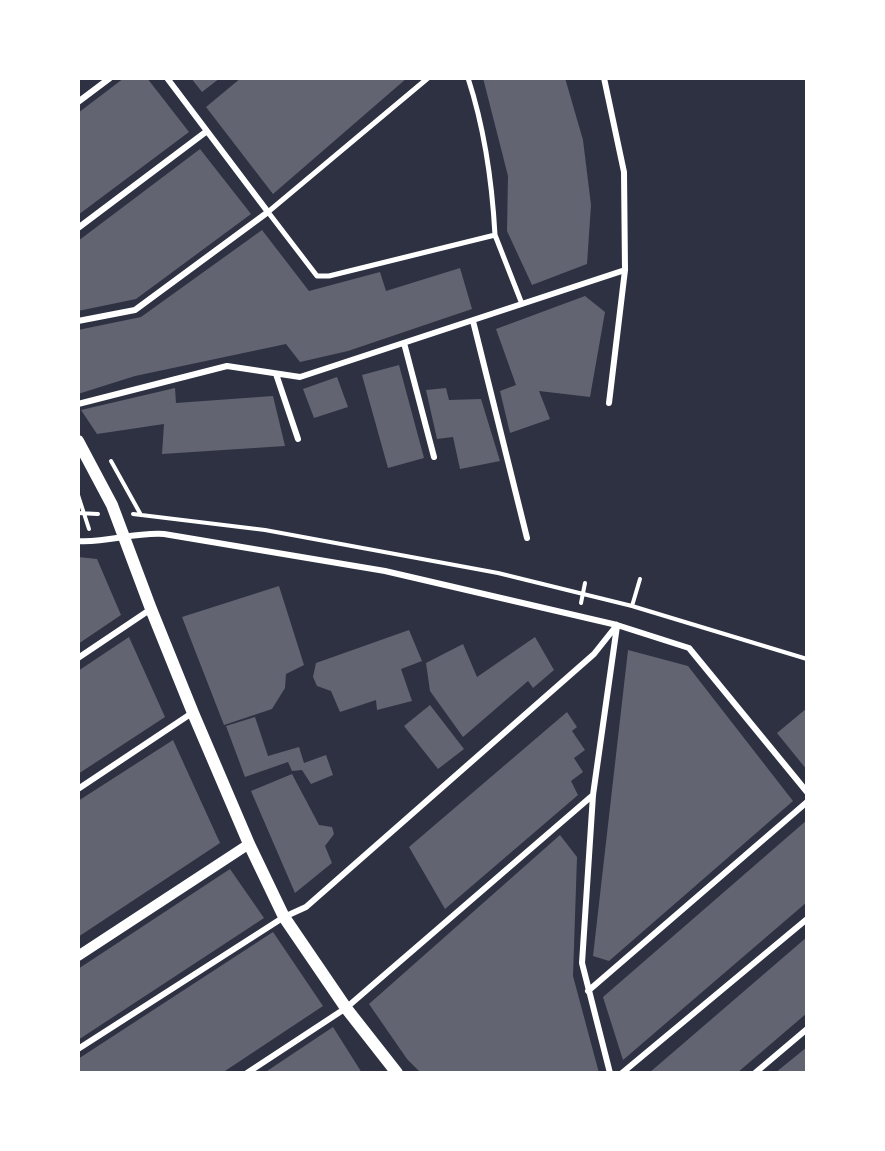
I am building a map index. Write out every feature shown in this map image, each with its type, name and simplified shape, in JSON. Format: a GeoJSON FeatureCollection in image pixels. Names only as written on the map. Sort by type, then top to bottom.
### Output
{"type":"FeatureCollection","features":[{"type":"Feature","properties":{"kind":"main road"},"geometry":{"type":"LineString","coordinates":[[78,441],[103,484],[193,713],[249,844],[284,917],[346,1008],[397,1073]]}},
{"type":"Feature","properties":{"kind":"street"},"geometry":{"type":"LineString","coordinates":[[78,102],[110,78]]}},
{"type":"Feature","properties":{"kind":"street"},"geometry":{"type":"LineString","coordinates":[[167,78],[317,276],[330,276],[495,235]]}},
{"type":"Feature","properties":{"kind":"street"},"geometry":{"type":"LineString","coordinates":[[78,321],[135,310],[267,212],[428,78]]}},
{"type":"Feature","properties":{"kind":"street"},"geometry":{"type":"LineString","coordinates":[[468,78],[480,115],[492,176],[495,235],[522,304]]}},
{"type":"Feature","properties":{"kind":"street"},"geometry":{"type":"LineString","coordinates":[[604,78],[624,172],[625,270],[609,403]]}},
{"type":"Feature","properties":{"kind":"street"},"geometry":{"type":"LineString","coordinates":[[78,228],[207,131]]}},
{"type":"Feature","properties":{"kind":"street"},"geometry":{"type":"LineString","coordinates":[[78,404],[227,366],[300,377],[625,270]]}},
{"type":"Feature","properties":{"kind":"street"},"geometry":{"type":"LineString","coordinates":[[473,321],[527,538]]}},
{"type":"Feature","properties":{"kind":"street"},"geometry":{"type":"LineString","coordinates":[[404,344],[434,457]]}},
{"type":"Feature","properties":{"kind":"street"},"geometry":{"type":"LineString","coordinates":[[276,374],[298,439]]}},
{"type":"Feature","properties":{"kind":"street"},"geometry":{"type":"LineString","coordinates":[[78,541],[93,542],[124,535],[164,534],[385,571],[617,625],[689,648],[807,792]]}},
{"type":"Feature","properties":{"kind":"street"},"geometry":{"type":"LineString","coordinates":[[78,658],[151,609]]}},
{"type":"Feature","properties":{"kind":"street"},"geometry":{"type":"LineString","coordinates":[[609,1073],[582,963],[593,795],[617,625]]}},
{"type":"Feature","properties":{"kind":"street"},"geometry":{"type":"LineString","coordinates":[[78,1049],[284,917],[306,907],[594,654],[617,625]]}},
{"type":"Feature","properties":{"kind":"street"},"geometry":{"type":"LineString","coordinates":[[78,789],[193,713]]}},
{"type":"Feature","properties":{"kind":"street"},"geometry":{"type":"LineString","coordinates":[[247,1073],[346,1008],[593,795]]}},
{"type":"Feature","properties":{"kind":"street"},"geometry":{"type":"LineString","coordinates":[[588,991],[807,802]]}},
{"type":"Feature","properties":{"kind":"street"},"geometry":{"type":"LineString","coordinates":[[78,956],[249,844]]}},
{"type":"Feature","properties":{"kind":"street"},"geometry":{"type":"LineString","coordinates":[[622,1073],[807,918]]}},
{"type":"Feature","properties":{"kind":"street"},"geometry":{"type":"LineString","coordinates":[[755,1073],[807,1029]]}},
{"type":"Feature","properties":{"kind":"path"},"geometry":{"type":"LineString","coordinates":[[78,495],[93,542]]}},
{"type":"Feature","properties":{"kind":"path"},"geometry":{"type":"LineString","coordinates":[[640,579],[633,606],[807,659]]}},
{"type":"Feature","properties":{"kind":"path"},"geometry":{"type":"LineString","coordinates":[[578,616],[585,583]]}},
{"type":"Feature","properties":{"kind":"building"},"geometry":{"type":"Polygon","coordinates":[[[124,78],[147,78],[189,132],[78,215],[78,113],[124,78]]]}},
{"type":"Feature","properties":{"kind":"building"},"geometry":{"type":"Polygon","coordinates":[[[191,78],[220,78],[202,92],[191,78]]]}},
{"type":"Feature","properties":{"kind":"building"},"geometry":{"type":"Polygon","coordinates":[[[241,78],[407,78],[273,194],[206,107],[241,78]]]}},
{"type":"Feature","properties":{"kind":"building"},"geometry":{"type":"Polygon","coordinates":[[[483,78],[565,78],[583,140],[591,205],[587,264],[532,285],[507,231],[508,176],[483,78]]]}},
{"type":"Feature","properties":{"kind":"building"},"geometry":{"type":"Polygon","coordinates":[[[200,149],[251,214],[136,299],[78,311],[78,241],[200,149]]]}},
{"type":"Feature","properties":{"kind":"building"},"geometry":{"type":"Polygon","coordinates":[[[262,230],[309,291],[380,272],[386,291],[460,268],[472,309],[348,351],[300,362],[286,344],[135,376],[78,394],[78,330],[141,317],[262,230]]]}},
{"type":"Feature","properties":{"kind":"building"},"geometry":{"type":"Polygon","coordinates":[[[585,296],[605,312],[590,397],[539,391],[550,419],[510,433],[500,391],[516,385],[496,329],[585,296]]]}},
{"type":"Feature","properties":{"kind":"building"},"geometry":{"type":"Polygon","coordinates":[[[399,365],[424,458],[388,468],[362,375],[399,365]]]}},
{"type":"Feature","properties":{"kind":"building"},"geometry":{"type":"Polygon","coordinates":[[[337,377],[348,407],[314,418],[303,389],[337,377]]]}},
{"type":"Feature","properties":{"kind":"building"},"geometry":{"type":"Polygon","coordinates":[[[175,388],[176,403],[273,396],[285,446],[162,454],[164,424],[97,434],[81,410],[175,388]]]}},
{"type":"Feature","properties":{"kind":"building"},"geometry":{"type":"Polygon","coordinates":[[[446,388],[449,400],[481,399],[500,461],[460,469],[453,437],[437,439],[426,390],[446,388]]]}},
{"type":"Feature","properties":{"kind":"building"},"geometry":{"type":"Polygon","coordinates":[[[78,557],[97,559],[121,615],[78,644],[78,557]]]}},
{"type":"Feature","properties":{"kind":"building"},"geometry":{"type":"Polygon","coordinates":[[[279,586],[304,665],[286,674],[285,688],[272,709],[224,725],[182,617],[279,586]]]}},
{"type":"Feature","properties":{"kind":"building"},"geometry":{"type":"Polygon","coordinates":[[[409,630],[422,661],[401,669],[412,701],[377,710],[376,700],[340,712],[331,691],[317,686],[313,677],[316,663],[409,630]]]}},
{"type":"Feature","properties":{"kind":"building"},"geometry":{"type":"Polygon","coordinates":[[[129,637],[165,717],[78,774],[78,671],[129,637]]]}},
{"type":"Feature","properties":{"kind":"building"},"geometry":{"type":"Polygon","coordinates":[[[535,637],[554,670],[533,688],[528,681],[463,737],[430,691],[426,663],[463,644],[477,677],[535,637]]]}},
{"type":"Feature","properties":{"kind":"building"},"geometry":{"type":"Polygon","coordinates":[[[628,650],[688,666],[793,801],[609,961],[593,956],[628,650]]]}},
{"type":"Feature","properties":{"kind":"building"},"geometry":{"type":"Polygon","coordinates":[[[430,705],[464,749],[438,769],[404,726],[430,705]]]}},
{"type":"Feature","properties":{"kind":"building"},"geometry":{"type":"Polygon","coordinates":[[[807,708],[807,770],[777,733],[807,708]]]}},
{"type":"Feature","properties":{"kind":"building"},"geometry":{"type":"Polygon","coordinates":[[[567,712],[577,727],[572,731],[585,750],[574,758],[583,772],[571,781],[578,795],[445,909],[409,847],[567,712]]]}},
{"type":"Feature","properties":{"kind":"building"},"geometry":{"type":"Polygon","coordinates":[[[255,717],[268,756],[299,747],[304,763],[326,755],[333,775],[311,784],[302,770],[292,771],[288,762],[245,777],[226,726],[255,717]]]}},
{"type":"Feature","properties":{"kind":"building"},"geometry":{"type":"Polygon","coordinates":[[[173,740],[220,843],[78,937],[78,801],[173,740]]]}},
{"type":"Feature","properties":{"kind":"building"},"geometry":{"type":"Polygon","coordinates":[[[292,774],[319,825],[332,827],[334,834],[325,846],[332,863],[295,893],[251,791],[292,774]]]}},
{"type":"Feature","properties":{"kind":"building"},"geometry":{"type":"Polygon","coordinates":[[[807,820],[807,902],[623,1060],[603,997],[807,820]]]}},
{"type":"Feature","properties":{"kind":"building"},"geometry":{"type":"Polygon","coordinates":[[[560,835],[577,857],[573,976],[599,1073],[421,1073],[407,1059],[369,1004],[560,835]]]}},
{"type":"Feature","properties":{"kind":"building"},"geometry":{"type":"Polygon","coordinates":[[[230,869],[264,918],[78,1040],[78,969],[230,869]]]}},
{"type":"Feature","properties":{"kind":"building"},"geometry":{"type":"Polygon","coordinates":[[[273,932],[323,1006],[222,1073],[78,1073],[78,1059],[273,932]]]}},
{"type":"Feature","properties":{"kind":"building"},"geometry":{"type":"Polygon","coordinates":[[[807,937],[807,1013],[737,1073],[649,1073],[807,937]]]}},
{"type":"Feature","properties":{"kind":"building"},"geometry":{"type":"Polygon","coordinates":[[[333,1027],[362,1073],[264,1073],[333,1027]]]}},
{"type":"Feature","properties":{"kind":"building"},"geometry":{"type":"Polygon","coordinates":[[[807,1047],[807,1073],[775,1073],[807,1047]]]}}]}
